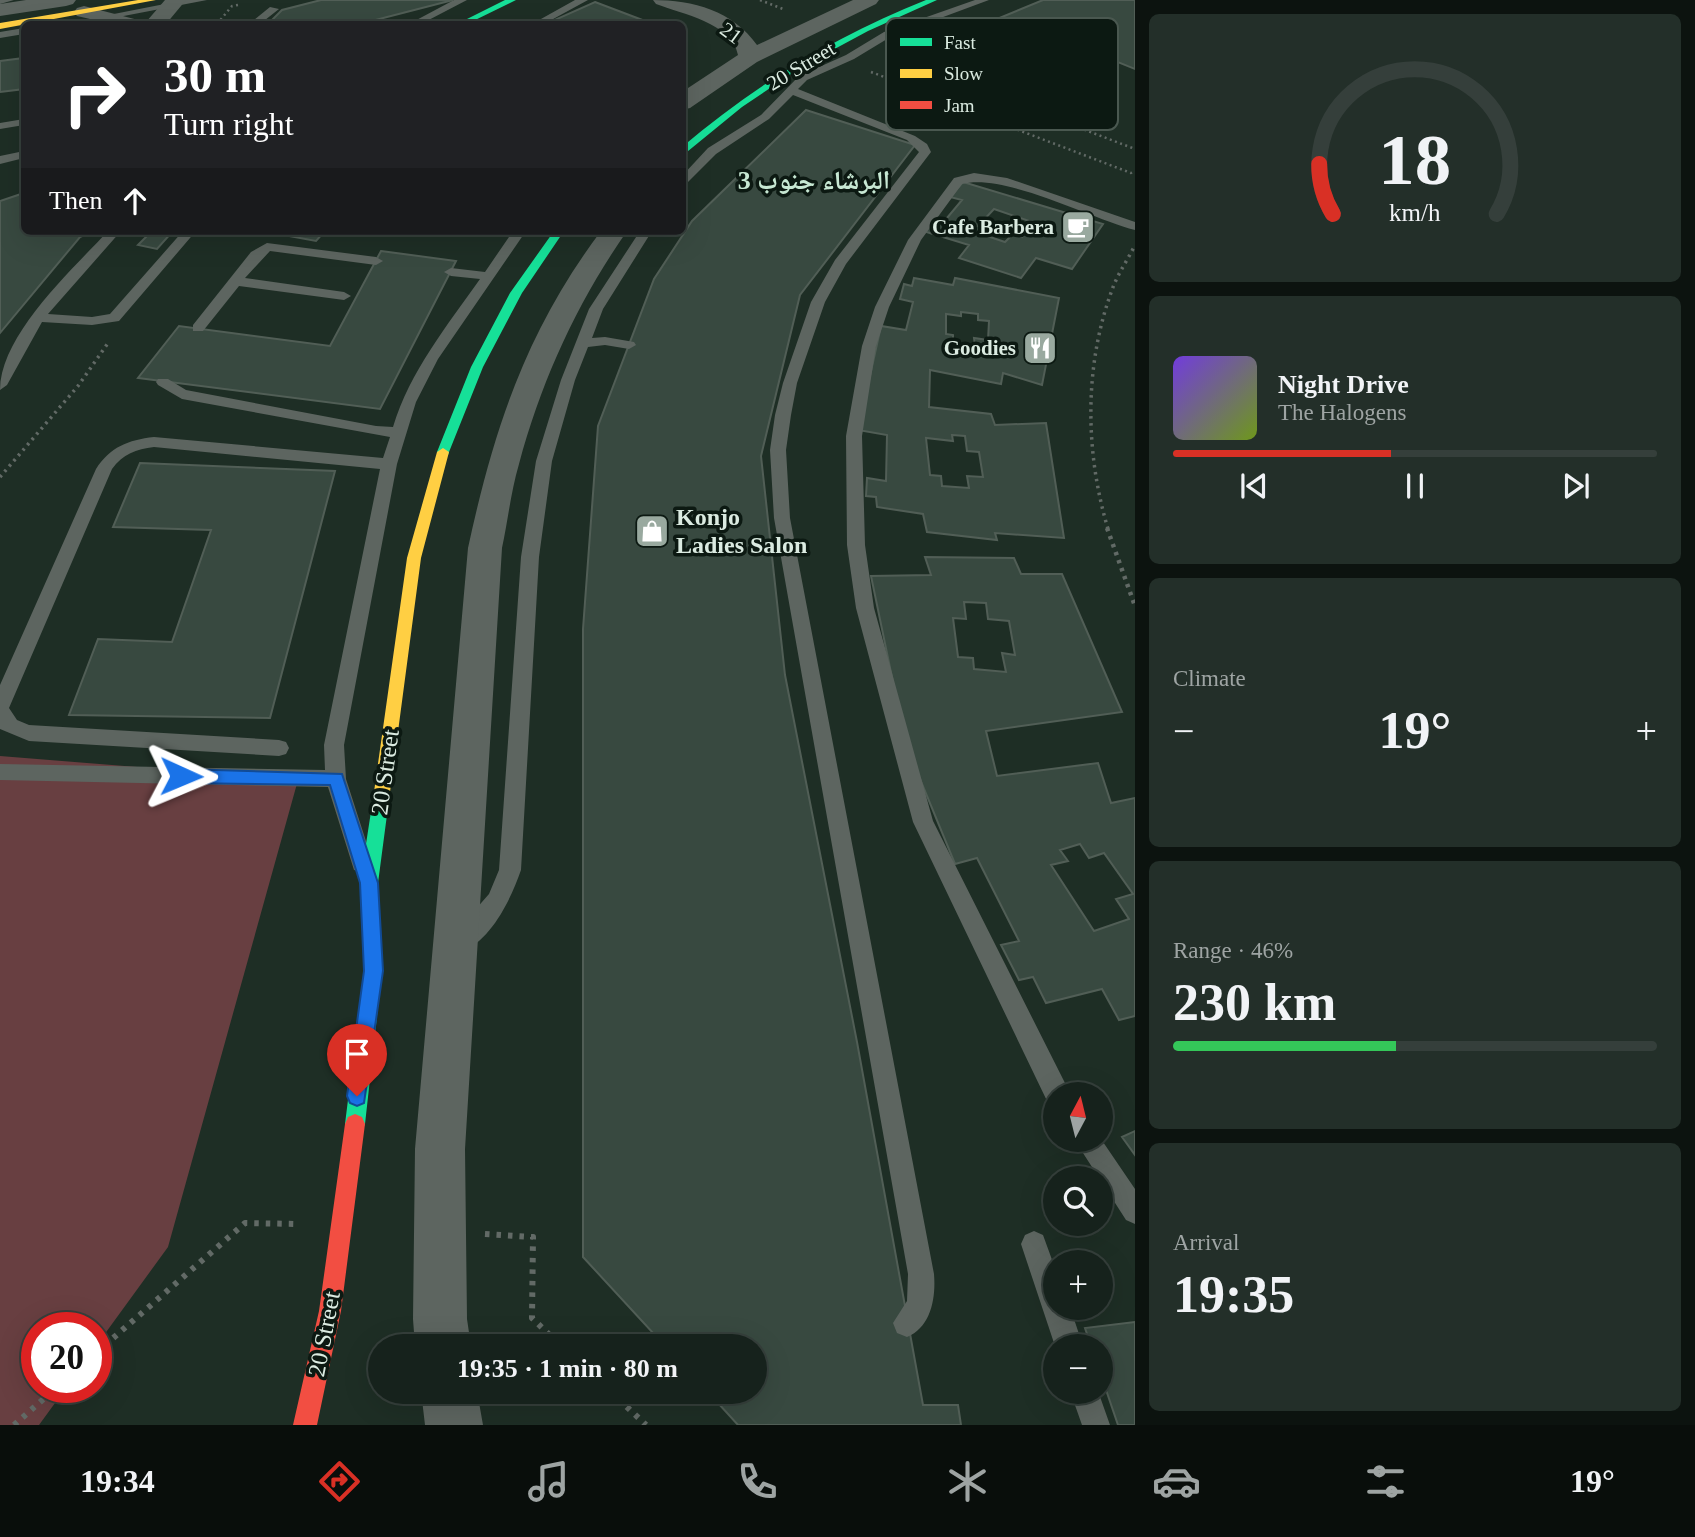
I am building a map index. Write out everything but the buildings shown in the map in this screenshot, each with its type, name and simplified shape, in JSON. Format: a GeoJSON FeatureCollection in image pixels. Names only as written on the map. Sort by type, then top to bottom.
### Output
{"type":"FeatureCollection","features":[{"type":"Feature","properties":{"kind":"street"},"geometry":{"type":"LineString","coordinates":[[0,10],[66,0]]}},
{"type":"Feature","properties":{"kind":"street"},"geometry":{"type":"LineString","coordinates":[[467,21],[512,0]]}},
{"type":"Feature","properties":{"kind":"street","name":"21"},"geometry":{"type":"LineString","coordinates":[[663,0],[728,26],[741,36],[749,47],[748,57]]}},
{"type":"Feature","properties":{"kind":"street","name":"20 Street"},"geometry":{"type":"LineString","coordinates":[[686,100],[748,57],[869,0]]}},
{"type":"Feature","properties":{"kind":"street","name":"20 Street"},"geometry":{"type":"LineString","coordinates":[[893,18],[933,0]]}},
{"type":"Feature","properties":{"kind":"street"},"geometry":{"type":"LineString","coordinates":[[48,21],[165,2]]}},
{"type":"Feature","properties":{"kind":"street"},"geometry":{"type":"LineString","coordinates":[[156,21],[165,2]]}},
{"type":"Feature","properties":{"kind":"street"},"geometry":{"type":"LineString","coordinates":[[76,18],[113,18],[125,21]]}},
{"type":"Feature","properties":{"kind":"street","name":"20 Street"},"geometry":{"type":"LineString","coordinates":[[686,150],[731,111],[792,70],[886,21]]}},
{"type":"Feature","properties":{"kind":"street"},"geometry":{"type":"LineString","coordinates":[[0,26],[21,24]]}},
{"type":"Feature","properties":{"kind":"street","name":"20 Street"},"geometry":{"type":"LineString","coordinates":[[305,1425],[330,1311],[343,1225],[373,971],[369,883],[414,558],[442,455],[477,367],[516,293],[556,235]]}},
{"type":"Feature","properties":{"kind":"street"},"geometry":{"type":"LineString","coordinates":[[442,1334],[440,1149],[485,548],[505,455],[533,375],[565,306],[611,235]]}},
{"type":"Feature","properties":{"kind":"street"},"geometry":{"type":"LineString","coordinates":[[451,1404],[454,1425]]}},
{"type":"Feature","properties":{"kind":"lane"},"geometry":{"type":"LineString","coordinates":[[0,1],[9,0]]}},
{"type":"Feature","properties":{"kind":"lane"},"geometry":{"type":"LineString","coordinates":[[113,18],[165,2],[202,0]]}},
{"type":"Feature","properties":{"kind":"lane"},"geometry":{"type":"LineString","coordinates":[[420,21],[463,0]]}},
{"type":"Feature","properties":{"kind":"lane"},"geometry":{"type":"LineString","coordinates":[[439,21],[477,0]]}},
{"type":"Feature","properties":{"kind":"lane"},"geometry":{"type":"LineString","coordinates":[[543,21],[583,0]]}},
{"type":"Feature","properties":{"kind":"lane"},"geometry":{"type":"LineString","coordinates":[[933,18],[984,0]]}},
{"type":"Feature","properties":{"kind":"lane"},"geometry":{"type":"LineString","coordinates":[[258,21],[274,9]]}},
{"type":"Feature","properties":{"kind":"lane"},"geometry":{"type":"LineString","coordinates":[[0,35],[21,32]]}},
{"type":"Feature","properties":{"kind":"lane"},"geometry":{"type":"LineString","coordinates":[[686,180],[712,151],[765,117],[803,78],[850,57],[886,35]]}},
{"type":"Feature","properties":{"kind":"lane"},"geometry":{"type":"LineString","coordinates":[[791,89],[886,128]]}},
{"type":"Feature","properties":{"kind":"lane"},"geometry":{"type":"LineString","coordinates":[[0,126],[21,122]]}},
{"type":"Feature","properties":{"kind":"lane"},"geometry":{"type":"LineString","coordinates":[[891,130],[911,138],[923,147],[925,152],[840,263],[823,292],[790,383],[779,450],[782,518],[921,1274],[923,1290],[920,1305],[907,1323]]}},
{"type":"Feature","properties":{"kind":"lane"},"geometry":{"type":"LineString","coordinates":[[0,160],[21,156]]}},
{"type":"Feature","properties":{"kind":"lane"},"geometry":{"type":"LineString","coordinates":[[1050,1082],[923,822],[865,608],[856,545],[854,436],[869,346],[882,307],[915,240],[958,181],[974,177],[1003,181],[1135,226]]}},
{"type":"Feature","properties":{"kind":"lane"},"geometry":{"type":"LineString","coordinates":[[0,385],[37,317],[112,235]]}},
{"type":"Feature","properties":{"kind":"lane"},"geometry":{"type":"LineString","coordinates":[[37,317],[92,321],[114,318],[187,235]]}},
{"type":"Feature","properties":{"kind":"lane"},"geometry":{"type":"LineString","coordinates":[[369,883],[336,779],[334,745],[389,464],[408,402],[431,359],[517,235]]}},
{"type":"Feature","properties":{"kind":"lane"},"geometry":{"type":"LineString","coordinates":[[455,948],[494,909],[504,890],[509,870],[530,557],[544,461],[581,343],[596,309],[643,235]]}},
{"type":"Feature","properties":{"kind":"lane"},"geometry":{"type":"LineString","coordinates":[[198,328],[260,250],[267,247],[376,261]]}},
{"type":"Feature","properties":{"kind":"lane"},"geometry":{"type":"LineString","coordinates":[[451,272],[487,276]]}},
{"type":"Feature","properties":{"kind":"lane"},"geometry":{"type":"LineString","coordinates":[[235,281],[344,296]]}},
{"type":"Feature","properties":{"kind":"lane"},"geometry":{"type":"LineString","coordinates":[[581,343],[605,341],[629,345]]}},
{"type":"Feature","properties":{"kind":"lane"},"geometry":{"type":"LineString","coordinates":[[163,382],[182,394],[397,432]]}},
{"type":"Feature","properties":{"kind":"lane"},"geometry":{"type":"LineString","coordinates":[[279,748],[29,733],[13,729],[3,720],[0,708],[104,469],[110,458],[122,449],[154,442],[389,464]]}},
{"type":"Feature","properties":{"kind":"lane"},"geometry":{"type":"LineString","coordinates":[[0,772],[336,779]]}},
{"type":"Feature","properties":{"kind":"lane"},"geometry":{"type":"LineString","coordinates":[[1095,1152],[1135,1211]]}},
{"type":"Feature","properties":{"kind":"lane"},"geometry":{"type":"LineString","coordinates":[[1034,1244],[1043,1271]]}},
{"type":"Feature","properties":{"kind":"lane"},"geometry":{"type":"LineString","coordinates":[[1089,1404],[1096,1425]]}},
{"type":"Feature","properties":{"kind":"path"},"geometry":{"type":"LineString","coordinates":[[873,43],[886,48]]}},
{"type":"Feature","properties":{"kind":"path"},"geometry":{"type":"LineString","coordinates":[[879,67],[870,72],[886,78]]}},
{"type":"Feature","properties":{"kind":"path"},"geometry":{"type":"LineString","coordinates":[[1018,130],[1132,173],[1135,171]]}},
{"type":"Feature","properties":{"kind":"path"},"geometry":{"type":"LineString","coordinates":[[1085,130],[1135,149]]}},
{"type":"Feature","properties":{"kind":"path"},"geometry":{"type":"LineString","coordinates":[[1135,246],[1105,304],[1094,350],[1090,401],[1094,458],[1107,522],[1135,606]]}},
{"type":"Feature","properties":{"kind":"path"},"geometry":{"type":"LineString","coordinates":[[0,477],[78,386],[110,341]]}},
{"type":"Feature","properties":{"kind":"path"},"geometry":{"type":"LineString","coordinates":[[14,1425],[39,1403]]}},
{"type":"Feature","properties":{"kind":"path"},"geometry":{"type":"LineString","coordinates":[[624,1404],[646,1425]]}},
{"type":"Feature","properties":{"kind":"shaded area"},"geometry":{"type":"Polygon","coordinates":[[[0,756],[298,780],[168,1247],[112,1324],[112,1312],[21,1312],[21,1403],[55,1403],[39,1425],[0,1425],[0,756]]]}},
{"type":"Feature","properties":{"kind":"traffic: fast"},"geometry":{"type":"LineString","coordinates":[[467,21],[512,0]]}},
{"type":"Feature","properties":{"kind":"traffic: fast"},"geometry":{"type":"LineString","coordinates":[[890,18],[933,0]]}},
{"type":"Feature","properties":{"kind":"traffic: fast"},"geometry":{"type":"LineString","coordinates":[[686,149],[769,84],[832,46],[886,20]]}},
{"type":"Feature","properties":{"kind":"traffic: fast"},"geometry":{"type":"LineString","coordinates":[[443,452],[477,367],[516,293],[556,235]]}},
{"type":"Feature","properties":{"kind":"traffic: fast"},"geometry":{"type":"LineString","coordinates":[[355,1124],[373,971],[369,883],[382,792]]}},
{"type":"Feature","properties":{"kind":"traffic: slow"},"geometry":{"type":"LineString","coordinates":[[29,21],[152,0]]}},
{"type":"Feature","properties":{"kind":"traffic: slow"},"geometry":{"type":"LineString","coordinates":[[0,26],[21,22]]}},
{"type":"Feature","properties":{"kind":"traffic: slow"},"geometry":{"type":"LineString","coordinates":[[382,792],[414,558],[443,452]]}},
{"type":"Feature","properties":{"kind":"traffic: jam"},"geometry":{"type":"LineString","coordinates":[[305,1425],[330,1311],[355,1124]]}},
{"type":"Feature","properties":{"kind":"place","name":"Cafe Barbera"},"geometry":{"type":"Point","coordinates":[1078,227]}},
{"type":"Feature","properties":{"kind":"place","name":"Goodies"},"geometry":{"type":"Point","coordinates":[1040,348]}},
{"type":"Feature","properties":{"kind":"place","name":"Konjo Ladies Salon"},"geometry":{"type":"Point","coordinates":[652,531]}},
{"type":"Feature","properties":{"kind":"district","name":"البرشاء جنوب 3"},"geometry":{"type":"Point","coordinates":[814,180]}},
{"type":"Feature","properties":{"kind":"route"},"geometry":{"type":"LineString","coordinates":[[181,776],[336,779],[369,883],[373,971],[357,1096]]}}]}
